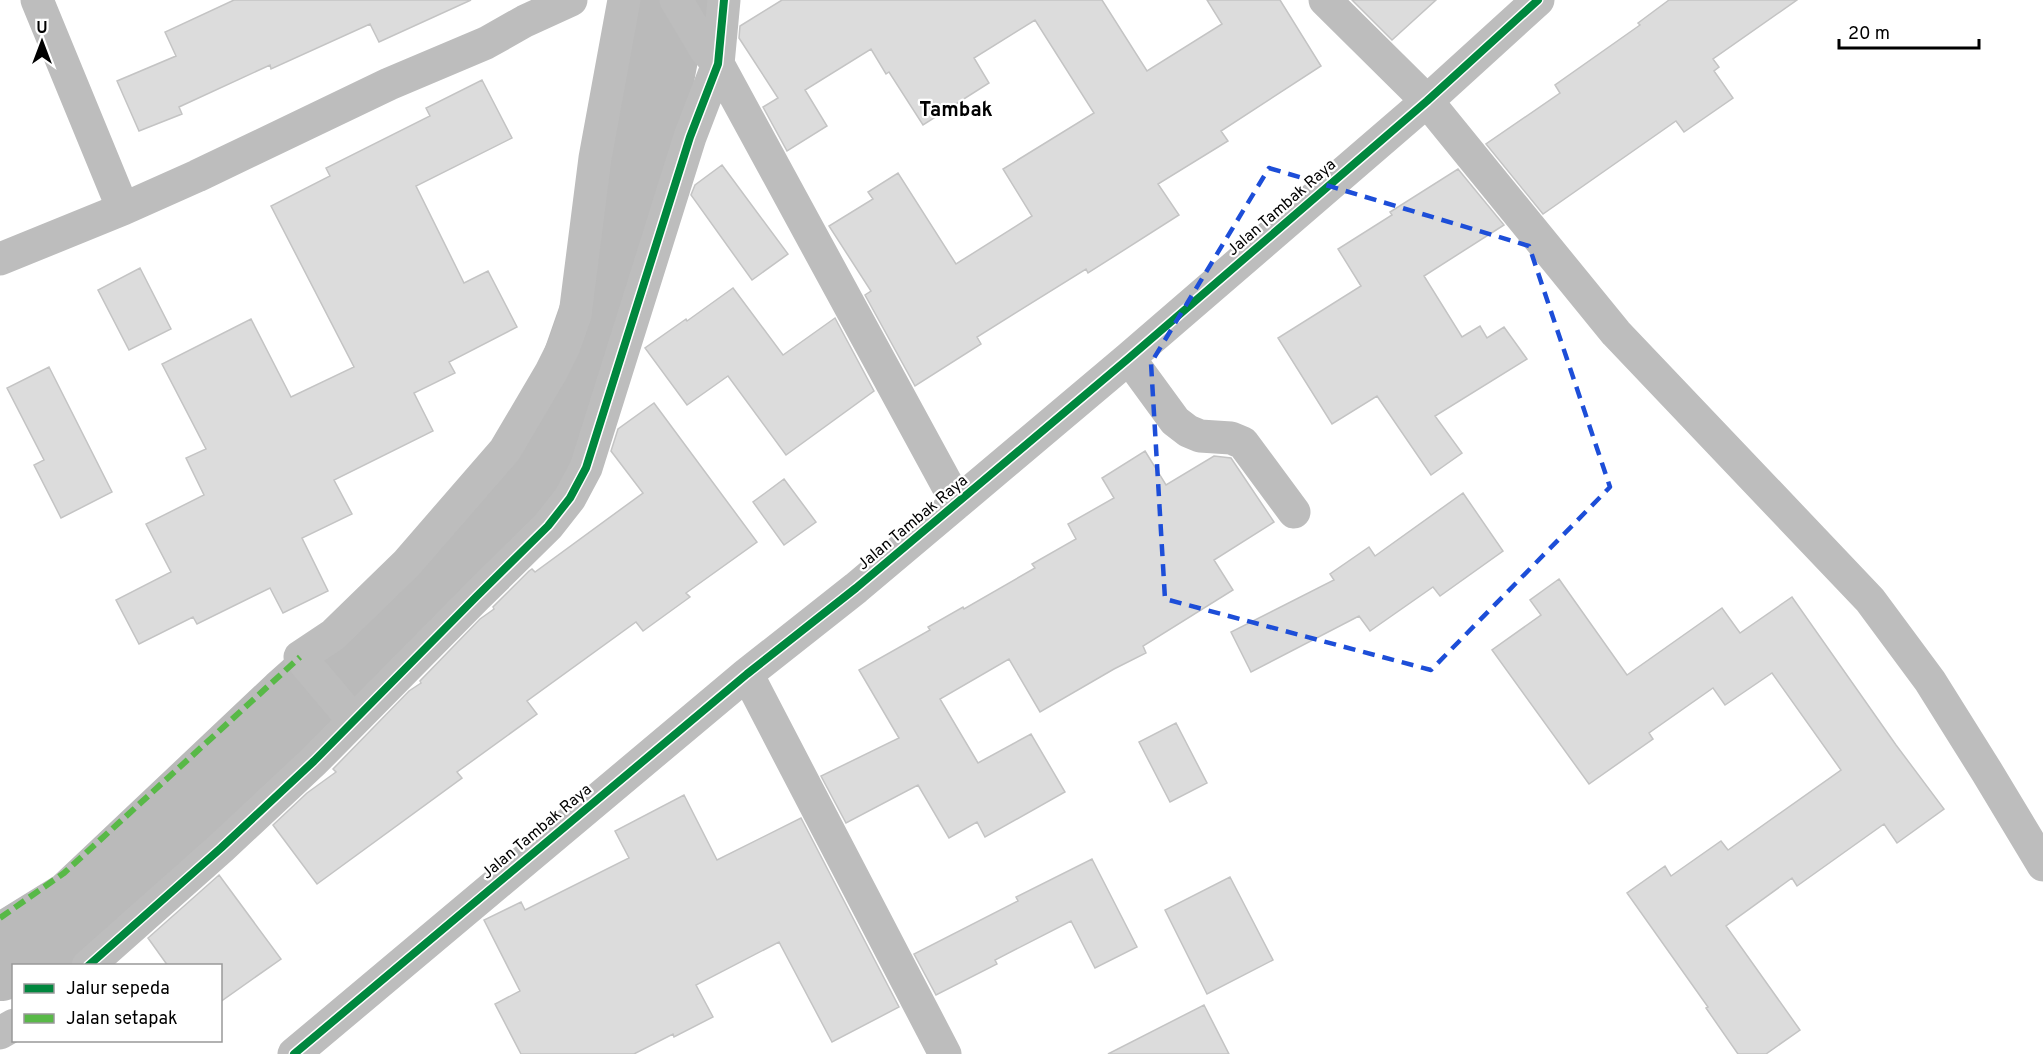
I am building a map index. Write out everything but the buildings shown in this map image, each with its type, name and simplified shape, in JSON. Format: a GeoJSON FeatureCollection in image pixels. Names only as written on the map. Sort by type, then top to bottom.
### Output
{"type":"FeatureCollection","features":[{"type":"Feature","properties":{"kind":"street"},"geometry":{"type":"LineString","coordinates":[[37,0],[123,209]]}},
{"type":"Feature","properties":{"kind":"street"},"geometry":{"type":"LineString","coordinates":[[0,259],[123,209],[389,84],[486,43],[525,21],[572,0]]}},
{"type":"Feature","properties":{"kind":"street"},"geometry":{"type":"LineString","coordinates":[[350,717],[300,657],[333,635],[387,584],[487,472],[505,450],[564,346],[575,315],[596,158],[624,0]]}},
{"type":"Feature","properties":{"kind":"street"},"geometry":{"type":"LineString","coordinates":[[676,0],[712,57],[957,503]]}},
{"type":"Feature","properties":{"kind":"street"},"geometry":{"type":"LineString","coordinates":[[90,964],[221,848],[314,761],[350,717],[548,526],[570,498],[586,468],[690,137],[712,57],[724,0]]}},
{"type":"Feature","properties":{"kind":"street"},"geometry":{"type":"LineString","coordinates":[[1325,0],[1427,101],[1616,333],[1870,600],[1930,681],[1988,772],[2043,865]]}},
{"type":"Feature","properties":{"kind":"street","name":"Jalan Tambak Raya"},"geometry":{"type":"LineString","coordinates":[[294,1054],[747,674],[856,588],[1129,358],[1427,101],[1538,0]]}},
{"type":"Feature","properties":{"kind":"street"},"geometry":{"type":"LineString","coordinates":[[1129,358],[1175,421],[1188,431],[1200,436],[1231,438],[1243,443],[1294,512]]}},
{"type":"Feature","properties":{"kind":"street"},"geometry":{"type":"LineString","coordinates":[[747,674],[945,1054]]}},
{"type":"Feature","properties":{"kind":"highlighted area"},"geometry":{"type":"Polygon","coordinates":[[[1269,168],[1529,246],[1610,487],[1431,670],[1165,599],[1151,363],[1269,168]]]}},
{"type":"Feature","properties":{"kind":"waterway"},"geometry":{"type":"LineString","coordinates":[[0,959],[79,910],[295,706],[447,571],[558,438],[614,277],[667,0]]}},
{"type":"Feature","properties":{"kind":"marked path"},"geometry":{"type":"LineString","coordinates":[[0,918],[64,873],[300,657]]}},
{"type":"Feature","properties":{"kind":"cycle path"},"geometry":{"type":"LineString","coordinates":[[90,964],[221,848],[314,761],[548,526],[570,498],[586,468],[690,137],[718,64],[724,0]]}},
{"type":"Feature","properties":{"kind":"cycle path"},"geometry":{"type":"LineString","coordinates":[[294,1054],[747,674],[856,588],[1129,358],[1427,101],[1538,0]]}},
{"type":"Feature","properties":{"kind":"district","name":"Tambak"},"geometry":{"type":"Point","coordinates":[956,111]}}]}
